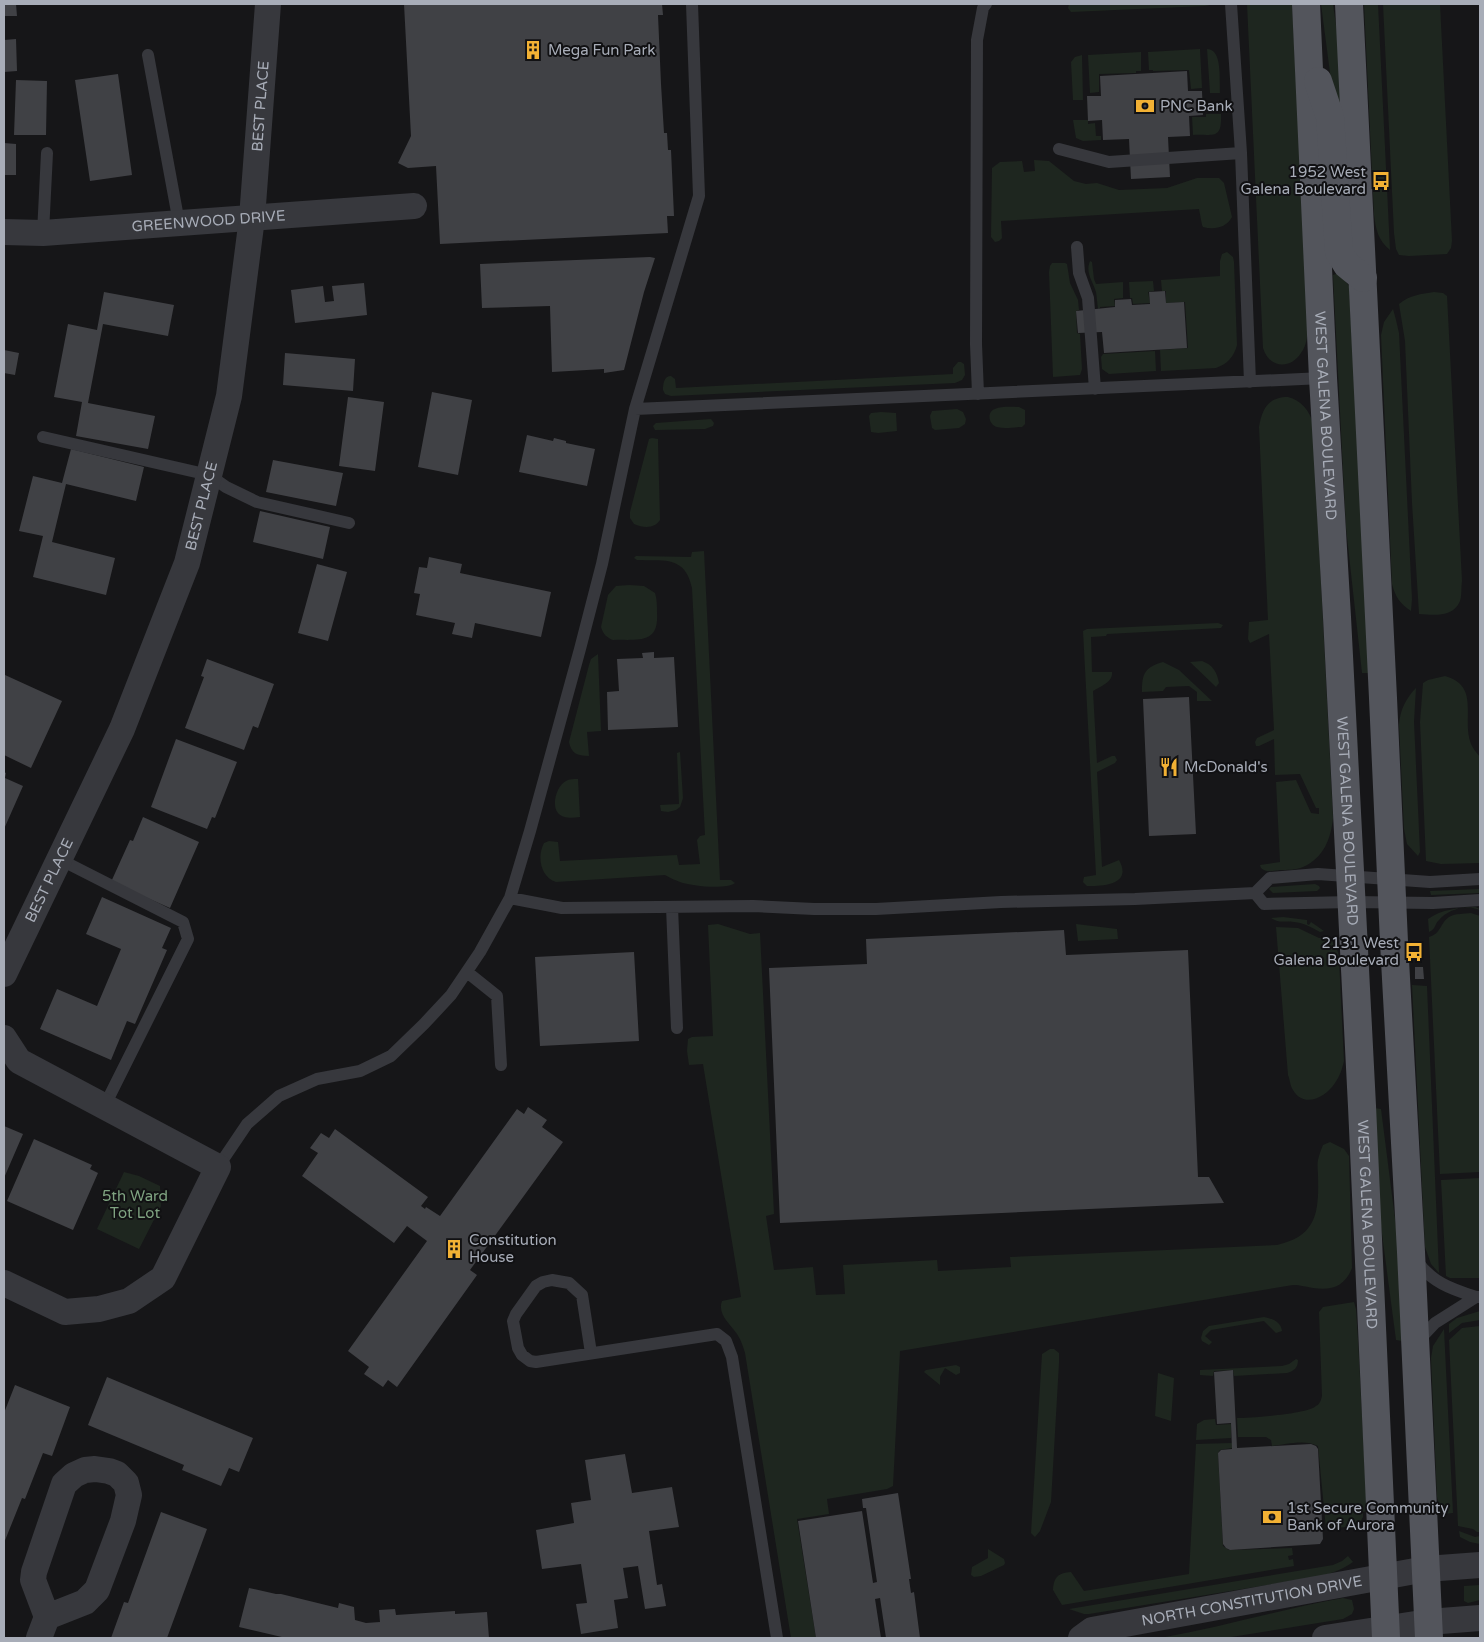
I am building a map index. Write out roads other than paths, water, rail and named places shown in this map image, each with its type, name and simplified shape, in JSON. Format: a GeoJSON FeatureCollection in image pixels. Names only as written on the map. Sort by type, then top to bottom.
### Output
{"type":"FeatureCollection","features":[{"type":"Feature","properties":{"kind":"main road","name":"WEST GALENA BOULEVARD"},"geometry":{"type":"LineString","coordinates":[[1306,4],[1323,378],[1351,889],[1386,1634]]}},
{"type":"Feature","properties":{"kind":"main road"},"geometry":{"type":"LineString","coordinates":[[1349,4],[1428,1630]]}},
{"type":"Feature","properties":{"kind":"main road"},"geometry":{"type":"LineString","coordinates":[[1308,54],[1330,117],[1339,252],[1347,265],[1363,278]]}},
{"type":"Feature","properties":{"kind":"street","name":"BEST PLACE"},"geometry":{"type":"LineString","coordinates":[[5,969],[122,729],[187,563],[229,396],[252,218],[268,4]]}},
{"type":"Feature","properties":{"kind":"street","name":"GREENWOOD DRIVE"},"geometry":{"type":"LineString","coordinates":[[4,232],[43,233],[414,206]]}},
{"type":"Feature","properties":{"kind":"street"},"geometry":{"type":"LineString","coordinates":[[4,1038],[19,1061],[218,1167],[163,1278],[129,1301],[99,1309],[65,1312],[4,1282]]}},
{"type":"Feature","properties":{"kind":"street"},"geometry":{"type":"LineString","coordinates":[[96,1469],[117,1474],[126,1483],[129,1495],[123,1521],[97,1590],[85,1602],[43,1628],[33,1580],[34,1572],[64,1484],[74,1474],[85,1470],[96,1469]]}},
{"type":"Feature","properties":{"kind":"street","name":"NORTH CONSTITUTION DRIVE"},"geometry":{"type":"LineString","coordinates":[[1081,1638],[1092,1630],[1426,1569],[1480,1565]]}},
{"type":"Feature","properties":{"kind":"street"},"geometry":{"type":"LineString","coordinates":[[1325,1638],[1428,1630],[1480,1618]]}},
{"type":"Feature","properties":{"kind":"lane"},"geometry":{"type":"LineString","coordinates":[[218,1167],[247,1124],[279,1096],[317,1079],[360,1071],[391,1056],[451,995],[480,952],[510,898],[602,564],[635,409],[700,196],[692,4]]}},
{"type":"Feature","properties":{"kind":"lane"},"geometry":{"type":"LineString","coordinates":[[978,394],[976,344],[977,40],[983,8],[986,4]]}},
{"type":"Feature","properties":{"kind":"lane"},"geometry":{"type":"LineString","coordinates":[[1231,4],[1241,153],[1250,382]]}},
{"type":"Feature","properties":{"kind":"lane"},"geometry":{"type":"LineString","coordinates":[[148,55],[179,223]]}},
{"type":"Feature","properties":{"kind":"lane"},"geometry":{"type":"LineString","coordinates":[[1059,149],[1109,162],[1241,153]]}},
{"type":"Feature","properties":{"kind":"lane"},"geometry":{"type":"LineString","coordinates":[[43,233],[46,153]]}},
{"type":"Feature","properties":{"kind":"lane"},"geometry":{"type":"LineString","coordinates":[[1077,247],[1079,273],[1088,298],[1095,389]]}},
{"type":"Feature","properties":{"kind":"lane"},"geometry":{"type":"LineString","coordinates":[[635,409],[1323,378]]}},
{"type":"Feature","properties":{"kind":"lane"},"geometry":{"type":"LineString","coordinates":[[43,437],[209,475],[226,487],[257,502],[349,523]]}},
{"type":"Feature","properties":{"kind":"lane"},"geometry":{"type":"LineString","coordinates":[[59,859],[183,922],[188,939],[104,1107]]}},
{"type":"Feature","properties":{"kind":"lane"},"geometry":{"type":"LineString","coordinates":[[510,898],[562,908],[754,906],[814,909],[876,909],[1001,902],[1135,899],[1255,893],[1270,878],[1318,874],[1351,889],[1391,890],[1432,903],[1480,900]]}},
{"type":"Feature","properties":{"kind":"lane"},"geometry":{"type":"LineString","coordinates":[[1255,893],[1264,904],[1351,889],[1391,890],[1430,882],[1480,879]]}},
{"type":"Feature","properties":{"kind":"lane"},"geometry":{"type":"LineString","coordinates":[[672,907],[677,1028]]}},
{"type":"Feature","properties":{"kind":"lane"},"geometry":{"type":"LineString","coordinates":[[467,972],[497,996],[501,1065]]}},
{"type":"Feature","properties":{"kind":"lane"},"geometry":{"type":"LineString","coordinates":[[1411,1252],[1423,1271],[1433,1278],[1445,1285],[1478,1297]]}},
{"type":"Feature","properties":{"kind":"lane"},"geometry":{"type":"LineString","coordinates":[[591,1353],[582,1295],[569,1283],[561,1281],[543,1282],[536,1286],[513,1321],[518,1348],[522,1355],[530,1361],[536,1362],[717,1334],[726,1341],[732,1357],[777,1638]]}},
{"type":"Feature","properties":{"kind":"lane"},"geometry":{"type":"LineString","coordinates":[[1415,1345],[1435,1323],[1478,1297]]}},
{"type":"Feature","properties":{"kind":"place","name":"Mega Fun Park"},"geometry":{"type":"Point","coordinates":[533,50]}},
{"type":"Feature","properties":{"kind":"place","name":"PNC Bank"},"geometry":{"type":"Point","coordinates":[1145,106]}},
{"type":"Feature","properties":{"kind":"place","name":"1952 West Galena Boulevard"},"geometry":{"type":"Point","coordinates":[1381,181]}},
{"type":"Feature","properties":{"kind":"place","name":"McDonald's"},"geometry":{"type":"Point","coordinates":[1169,767]}},
{"type":"Feature","properties":{"kind":"place","name":"2131 West Galena Boulevard"},"geometry":{"type":"Point","coordinates":[1414,952]}},
{"type":"Feature","properties":{"kind":"place","name":"Constitution House"},"geometry":{"type":"Point","coordinates":[454,1249]}},
{"type":"Feature","properties":{"kind":"place","name":"1st Secure Community Bank of Aurora"},"geometry":{"type":"Point","coordinates":[1272,1517]}},
{"type":"Feature","properties":{"kind":"park label","name":"5th Ward Tot Lot"},"geometry":{"type":"Point","coordinates":[135,1204]}}]}
